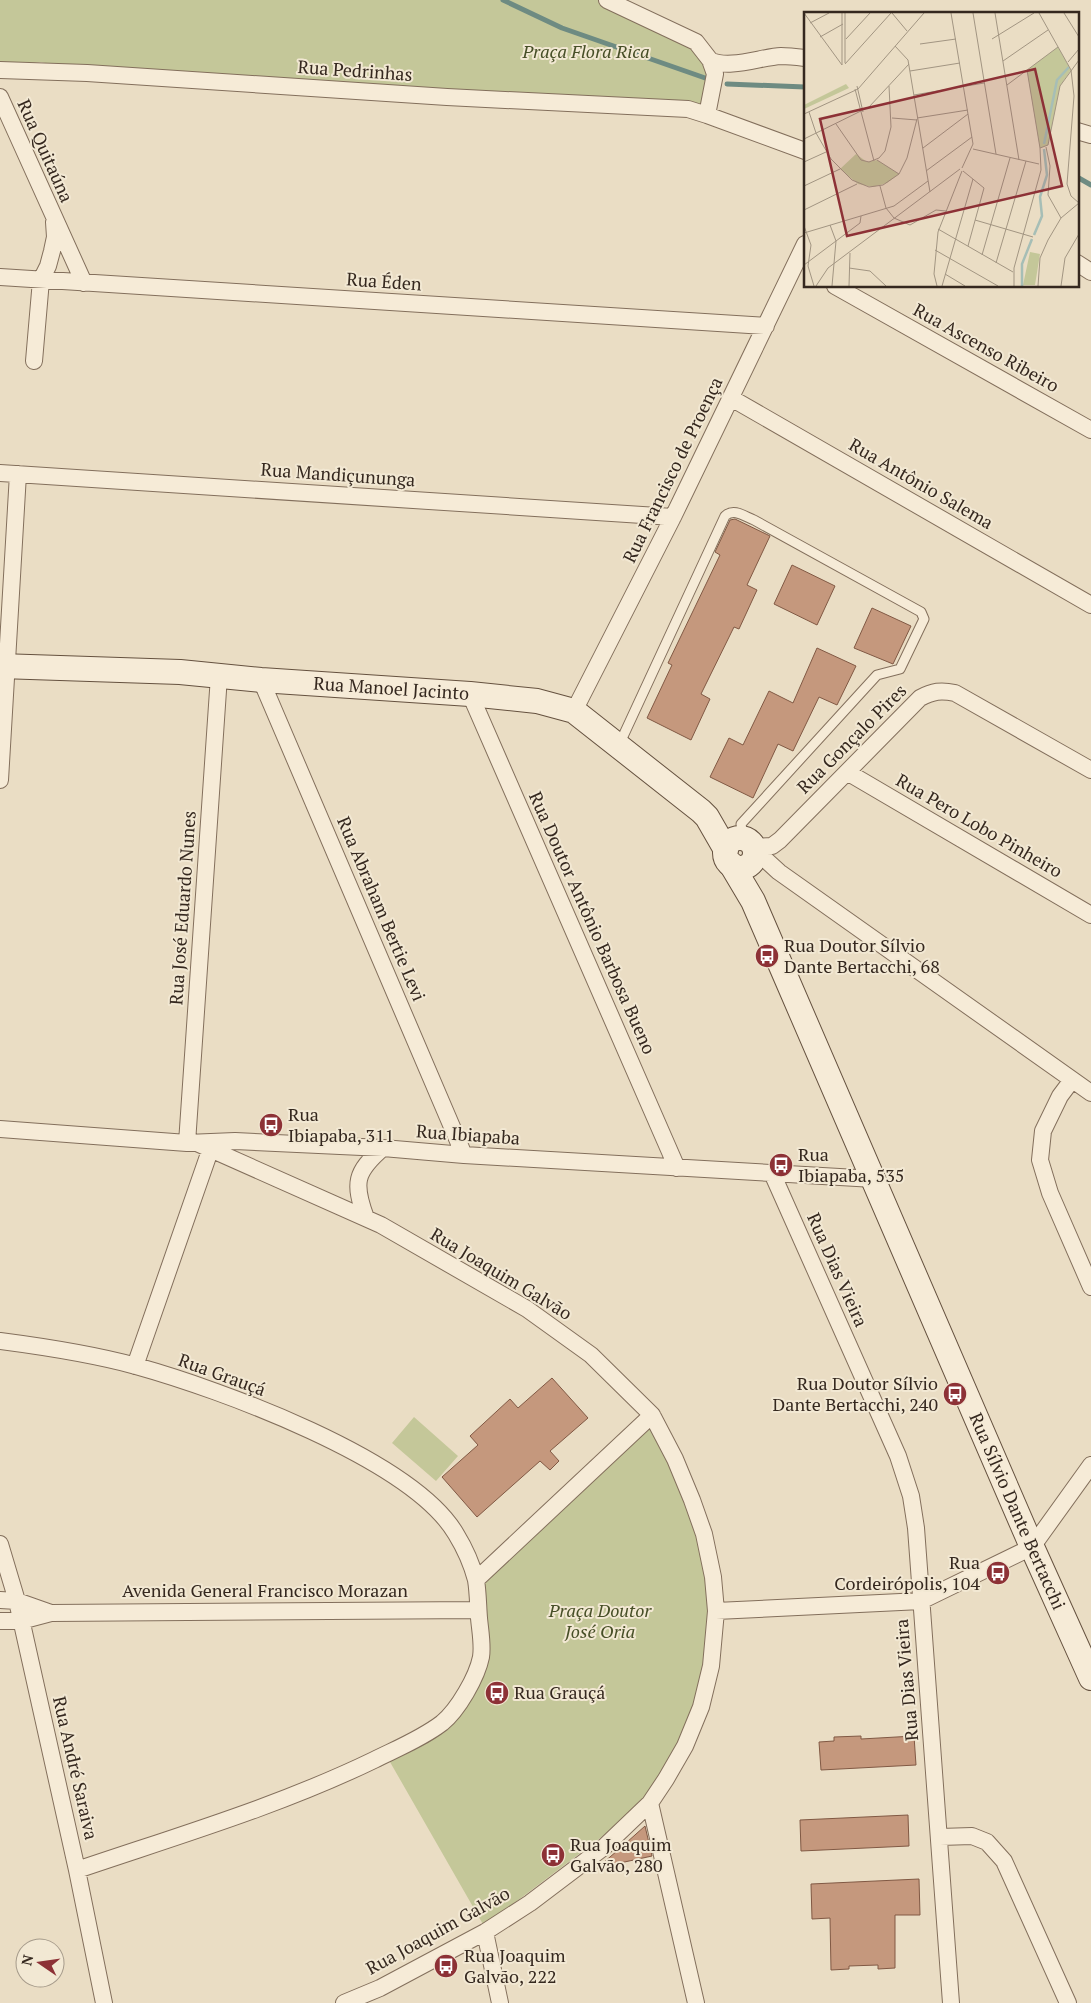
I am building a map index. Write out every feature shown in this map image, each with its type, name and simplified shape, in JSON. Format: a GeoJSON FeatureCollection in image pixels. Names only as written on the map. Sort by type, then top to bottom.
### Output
{"type":"FeatureCollection","features":[{"type":"Feature","properties":{"kind":"street"},"geometry":{"type":"LineString","coordinates":[[606,0],[696,42],[712,67],[707,115]]}},
{"type":"Feature","properties":{"kind":"street"},"geometry":{"type":"LineString","coordinates":[[712,67],[715,63],[730,63],[782,56],[804,58]]}},
{"type":"Feature","properties":{"kind":"street","name":"Rua Pedrinhas"},"geometry":{"type":"LineString","coordinates":[[0,70],[86,73],[448,98],[688,109],[804,151]]}},
{"type":"Feature","properties":{"kind":"street","name":"Rua Quitaúna"},"geometry":{"type":"LineString","coordinates":[[0,97],[84,283]]}},
{"type":"Feature","properties":{"kind":"street"},"geometry":{"type":"LineString","coordinates":[[1078,131],[1091,135]]}},
{"type":"Feature","properties":{"kind":"street","name":"Rua Quitaúna"},"geometry":{"type":"LineString","coordinates":[[34,361],[41,280],[52,252],[55,237],[54,220]]}},
{"type":"Feature","properties":{"kind":"street","name":"Rua Francisco de Proença"},"geometry":{"type":"LineString","coordinates":[[574,711],[673,517],[766,326],[800,266],[804,248]]}},
{"type":"Feature","properties":{"kind":"street"},"geometry":{"type":"LineString","coordinates":[[1078,264],[1091,272]]}},
{"type":"Feature","properties":{"kind":"street","name":"Rua Éden"},"geometry":{"type":"LineString","coordinates":[[0,277],[766,326]]}},
{"type":"Feature","properties":{"kind":"street","name":"Rua Ascenso Ribeiro"},"geometry":{"type":"LineString","coordinates":[[839,288],[1091,430]]}},
{"type":"Feature","properties":{"kind":"street","name":"Rua Antônio Salema"},"geometry":{"type":"LineString","coordinates":[[731,398],[1091,605]]}},
{"type":"Feature","properties":{"kind":"street","name":"Rua Mandiçununga"},"geometry":{"type":"LineString","coordinates":[[0,473],[673,517]]}},
{"type":"Feature","properties":{"kind":"street"},"geometry":{"type":"LineString","coordinates":[[0,780],[3,666],[18,474]]}},
{"type":"Feature","properties":{"kind":"street","name":"Rua Manoel Jacinto"},"geometry":{"type":"LineString","coordinates":[[3,666],[180,672],[261,680],[470,694],[537,701],[574,711],[701,811],[712,825],[745,853]]}},
{"type":"Feature","properties":{"kind":"street","name":"Rua José Eduardo Nunes"},"geometry":{"type":"LineString","coordinates":[[135,1366],[203,1145],[219,676]]}},
{"type":"Feature","properties":{"kind":"street","name":"Rua Abraham Bertie Levi"},"geometry":{"type":"LineString","coordinates":[[261,680],[464,1155]]}},
{"type":"Feature","properties":{"kind":"street","name":"Rua Gonçalo Pires"},"geometry":{"type":"LineString","coordinates":[[745,853],[772,846],[780,840],[920,698],[933,691],[942,690],[955,693],[1091,770]]}},
{"type":"Feature","properties":{"kind":"street","name":"Rua Doutor Antônio Barbosa Bueno"},"geometry":{"type":"LineString","coordinates":[[470,694],[677,1168]]}},
{"type":"Feature","properties":{"kind":"street","name":"Rua Pero Lobo Pinheiro"},"geometry":{"type":"LineString","coordinates":[[847,772],[1091,915]]}},
{"type":"Feature","properties":{"kind":"street"},"geometry":{"type":"LineString","coordinates":[[745,853],[779,872],[1091,1093]]}},
{"type":"Feature","properties":{"kind":"street","name":"Rua Sílvio Dante Bertacchi"},"geometry":{"type":"LineString","coordinates":[[745,853],[753,901],[1032,1547],[1091,1678]]}},
{"type":"Feature","properties":{"kind":"street"},"geometry":{"type":"LineString","coordinates":[[1072,1080],[1060,1096],[1043,1131],[1040,1160],[1050,1193],[1091,1287]]}},
{"type":"Feature","properties":{"kind":"street","name":"Rua Ibiapaba"},"geometry":{"type":"LineString","coordinates":[[0,1129],[203,1145],[383,1148],[464,1155],[874,1179]]}},
{"type":"Feature","properties":{"kind":"street","name":"Rua Joaquim Galvão"},"geometry":{"type":"LineString","coordinates":[[203,1145],[366,1218],[527,1309],[591,1355],[652,1415],[674,1458],[692,1500],[704,1534],[712,1576],[716,1611],[711,1666],[701,1707],[684,1746],[650,1803],[604,1847],[530,1903],[485,1932],[380,1988],[344,2003]]}},
{"type":"Feature","properties":{"kind":"street"},"geometry":{"type":"LineString","coordinates":[[366,1218],[359,1198],[358,1178],[366,1163],[383,1148]]}},
{"type":"Feature","properties":{"kind":"street","name":"Rua Dias Vieira"},"geometry":{"type":"LineString","coordinates":[[772,1173],[898,1456],[911,1496],[916,1528],[951,2003]]}},
{"type":"Feature","properties":{"kind":"street","name":"Rua Grauçá"},"geometry":{"type":"LineString","coordinates":[[0,1341],[44,1346],[135,1366],[215,1392],[295,1424],[364,1458],[417,1491],[438,1511],[455,1533],[476,1580],[481,1655],[474,1676],[462,1698],[443,1722],[412,1741],[331,1781],[190,1833],[77,1870]]}},
{"type":"Feature","properties":{"kind":"street"},"geometry":{"type":"LineString","coordinates":[[476,1580],[652,1415]]}},
{"type":"Feature","properties":{"kind":"street"},"geometry":{"type":"LineString","coordinates":[[716,1611],[921,1600],[1032,1547],[1091,1465]]}},
{"type":"Feature","properties":{"kind":"street","name":"Rua André Saraiva"},"geometry":{"type":"LineString","coordinates":[[0,1544],[17,1601],[77,1870],[104,2003]]}},
{"type":"Feature","properties":{"kind":"street","name":"Avenida General Francisco Morazan"},"geometry":{"type":"LineString","coordinates":[[0,1600],[17,1601],[51,1613]]}},
{"type":"Feature","properties":{"kind":"street","name":"Avenida General Francisco Morazan"},"geometry":{"type":"LineString","coordinates":[[0,1621],[21,1621],[51,1613],[478,1610]]}},
{"type":"Feature","properties":{"kind":"street"},"geometry":{"type":"LineString","coordinates":[[650,1803],[696,2003]]}},
{"type":"Feature","properties":{"kind":"street"},"geometry":{"type":"LineString","coordinates":[[940,1837],[972,1836],[987,1842],[1004,1861],[1068,2003]]}},
{"type":"Feature","properties":{"kind":"street"},"geometry":{"type":"LineString","coordinates":[[485,1932],[500,2003]]}},
{"type":"Feature","properties":{"kind":"lane"},"geometry":{"type":"LineString","coordinates":[[619,745],[724,516],[729,512],[736,512],[754,520],[921,612],[924,619],[900,669],[877,675],[741,824],[745,853]]}},
{"type":"Feature","properties":{"kind":"green space","name":"Praça Flora Rica"},"geometry":{"type":"Polygon","coordinates":[[[0,0],[607,0],[636,13],[710,60],[707,115],[87,73],[41,62],[0,67],[0,0]]]}},
{"type":"Feature","properties":{"kind":"green space","name":"Praça Doutor José Oria"},"geometry":{"type":"Polygon","coordinates":[[[651,1416],[703,1536],[714,1610],[694,1721],[649,1801],[484,1926],[386,1755],[412,1743],[478,1674],[477,1580],[651,1416]]]}},
{"type":"Feature","properties":{"kind":"green space"},"geometry":{"type":"Polygon","coordinates":[[[414,1417],[458,1456],[436,1481],[392,1443],[414,1417]]]}},
{"type":"Feature","properties":{"kind":"building"},"geometry":{"type":"Polygon","coordinates":[[[735,519],[770,536],[747,585],[757,590],[739,629],[734,627],[701,694],[710,699],[691,740],[647,718],[672,665],[668,663],[720,555],[715,552],[730,520],[735,519]]]}},
{"type":"Feature","properties":{"kind":"building"},"geometry":{"type":"Polygon","coordinates":[[[792,565],[835,586],[817,625],[774,604],[792,565]]]}},
{"type":"Feature","properties":{"kind":"building"},"geometry":{"type":"Polygon","coordinates":[[[872,608],[911,626],[893,664],[854,648],[872,608]]]}},
{"type":"Feature","properties":{"kind":"building"},"geometry":{"type":"Polygon","coordinates":[[[817,648],[856,666],[837,705],[819,697],[793,751],[778,744],[753,798],[710,777],[729,738],[743,745],[769,691],[793,703],[817,648]]]}},
{"type":"Feature","properties":{"kind":"building"},"geometry":{"type":"Polygon","coordinates":[[[552,1378],[588,1418],[550,1451],[559,1461],[550,1470],[540,1461],[477,1517],[442,1477],[478,1445],[470,1436],[510,1399],[518,1408],[552,1378]]]}},
{"type":"Feature","properties":{"kind":"building"},"geometry":{"type":"Polygon","coordinates":[[[861,1736],[861,1739],[914,1736],[916,1765],[821,1770],[819,1742],[834,1741],[834,1737],[861,1736]]]}},
{"type":"Feature","properties":{"kind":"building"},"geometry":{"type":"Polygon","coordinates":[[[908,1815],[909,1846],[801,1851],[800,1820],[908,1815]]]}},
{"type":"Feature","properties":{"kind":"building"},"geometry":{"type":"Polygon","coordinates":[[[645,1826],[652,1856],[597,1868],[617,1851],[645,1826]]]}},
{"type":"Feature","properties":{"kind":"building"},"geometry":{"type":"Polygon","coordinates":[[[919,1879],[920,1915],[895,1915],[895,1968],[878,1969],[878,1965],[849,1966],[849,1969],[831,1970],[830,1918],[812,1919],[811,1884],[919,1879]]]}},
{"type":"Feature","properties":{"kind":"waterway"},"geometry":{"type":"LineString","coordinates":[[503,0],[562,28],[708,79]]}},
{"type":"Feature","properties":{"kind":"waterway"},"geometry":{"type":"LineString","coordinates":[[727,84],[804,87]]}},
{"type":"Feature","properties":{"kind":"waterway"},"geometry":{"type":"LineString","coordinates":[[1078,178],[1091,185]]}},
{"type":"Feature","properties":{"kind":"place","name":"Rua Doutor Sílvio Dante Bertacchi, 68"},"geometry":{"type":"Point","coordinates":[767,956]}},
{"type":"Feature","properties":{"kind":"place","name":"Rua Ibiapaba, 311"},"geometry":{"type":"Point","coordinates":[271,1125]}},
{"type":"Feature","properties":{"kind":"place","name":"Rua Ibiapaba, 535"},"geometry":{"type":"Point","coordinates":[781,1165]}},
{"type":"Feature","properties":{"kind":"place","name":"Rua Doutor Sílvio Dante Bertacchi, 240"},"geometry":{"type":"Point","coordinates":[955,1394]}},
{"type":"Feature","properties":{"kind":"place","name":"Rua Cordeirópolis, 104"},"geometry":{"type":"Point","coordinates":[998,1573]}},
{"type":"Feature","properties":{"kind":"place","name":"Rua Grauçá"},"geometry":{"type":"Point","coordinates":[497,1693]}},
{"type":"Feature","properties":{"kind":"place","name":"Rua Joaquim Galvão, 280"},"geometry":{"type":"Point","coordinates":[553,1855]}},
{"type":"Feature","properties":{"kind":"place","name":"Rua Joaquim Galvão, 222"},"geometry":{"type":"Point","coordinates":[446,1966]}}]}
